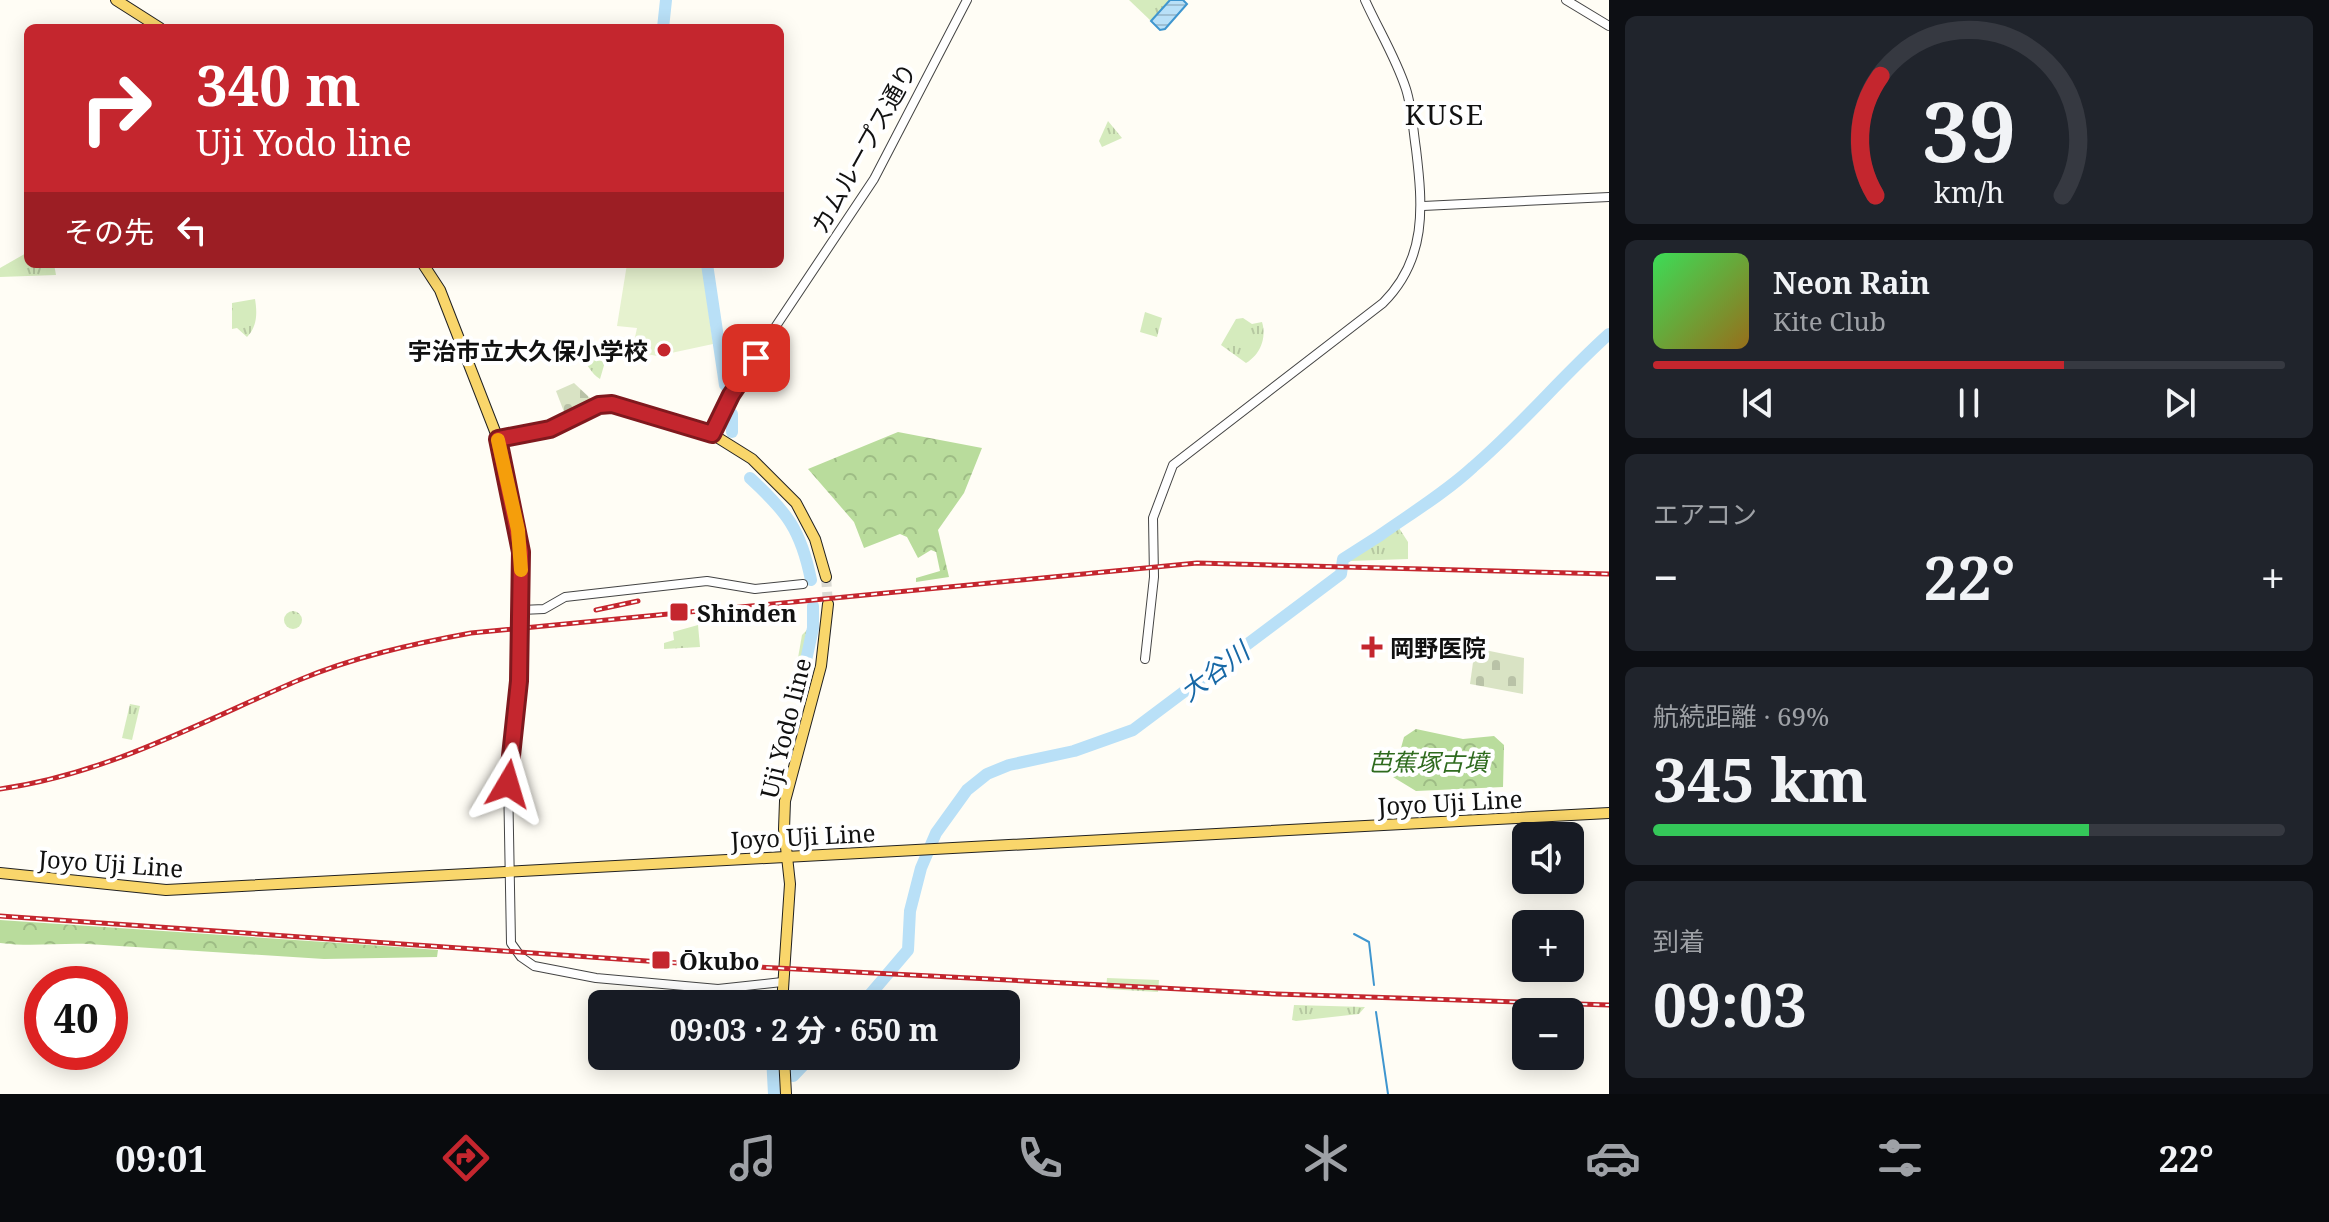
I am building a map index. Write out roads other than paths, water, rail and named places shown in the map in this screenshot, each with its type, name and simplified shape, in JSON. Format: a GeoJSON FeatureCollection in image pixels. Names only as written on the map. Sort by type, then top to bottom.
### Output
{"type":"FeatureCollection","features":[{"type":"Feature","properties":{"kind":"main road"},"geometry":{"type":"LineString","coordinates":[[116,0],[154,24]]}},
{"type":"Feature","properties":{"kind":"main road"},"geometry":{"type":"LineString","coordinates":[[425,268],[446,304],[498,439],[550,429],[599,405],[612,404],[712,434],[752,459],[784,488],[807,521],[826,577]]}},
{"type":"Feature","properties":{"kind":"main road","name":"Uji Yodo line"},"geometry":{"type":"LineString","coordinates":[[782,990],[789,900],[785,801],[819,676],[828,604]]}},
{"type":"Feature","properties":{"kind":"main road","name":"Joyo Uji Line"},"geometry":{"type":"LineString","coordinates":[[0,873],[166,890],[1609,813]]}},
{"type":"Feature","properties":{"kind":"main road"},"geometry":{"type":"LineString","coordinates":[[785,1070],[786,1094]]}},
{"type":"Feature","properties":{"kind":"street","name":"カムループス通り"},"geometry":{"type":"LineString","coordinates":[[712,434],[734,389],[874,179],[967,0]]}},
{"type":"Feature","properties":{"kind":"street"},"geometry":{"type":"LineString","coordinates":[[1145,659],[1154,577],[1153,518],[1171,469],[1394,292],[1413,258],[1423,206],[1407,92],[1365,0]]}},
{"type":"Feature","properties":{"kind":"street"},"geometry":{"type":"LineString","coordinates":[[1566,0],[1609,26]]}},
{"type":"Feature","properties":{"kind":"street"},"geometry":{"type":"LineString","coordinates":[[1423,206],[1609,197]]}},
{"type":"Feature","properties":{"kind":"street"},"geometry":{"type":"LineString","coordinates":[[498,439],[518,530],[521,610],[519,681],[508,778],[511,943],[521,957],[534,966],[675,988],[730,989],[782,982]]}},
{"type":"Feature","properties":{"kind":"street"},"geometry":{"type":"LineString","coordinates":[[521,610],[544,609],[565,597],[707,581],[755,589],[803,584]]}},
{"type":"Feature","properties":{"kind":"water"},"geometry":{"type":"Polygon","coordinates":[[[1170,0],[1183,0],[1187,4],[1165,29],[1160,30],[1151,21],[1170,0]]]}},
{"type":"Feature","properties":{"kind":"waterway"},"geometry":{"type":"LineString","coordinates":[[663,24],[666,0]]}},
{"type":"Feature","properties":{"kind":"waterway"},"geometry":{"type":"LineString","coordinates":[[708,268],[725,385]]}},
{"type":"Feature","properties":{"kind":"waterway","name":"大谷川"},"geometry":{"type":"LineString","coordinates":[[874,990],[908,950],[910,911],[921,868],[936,833],[967,790],[987,774],[1009,765],[1074,751],[1133,730],[1341,574],[1343,559],[1462,477],[1609,334]]}},
{"type":"Feature","properties":{"kind":"waterway"},"geometry":{"type":"LineString","coordinates":[[732,414],[732,432]]}},
{"type":"Feature","properties":{"kind":"waterway"},"geometry":{"type":"LineString","coordinates":[[750,478],[791,523],[811,580]]}},
{"type":"Feature","properties":{"kind":"waterway"},"geometry":{"type":"LineString","coordinates":[[800,688],[813,628],[813,606]]}},
{"type":"Feature","properties":{"kind":"waterway"},"geometry":{"type":"LineString","coordinates":[[1354,934],[1369,942],[1374,985]]}},
{"type":"Feature","properties":{"kind":"waterway"},"geometry":{"type":"LineString","coordinates":[[1376,1012],[1388,1094]]}},
{"type":"Feature","properties":{"kind":"waterway"},"geometry":{"type":"LineString","coordinates":[[773,1070],[774,1094]]}},
{"type":"Feature","properties":{"kind":"waterway","name":"大谷川"},"geometry":{"type":"LineString","coordinates":[[793,1076],[799,1070]]}},
{"type":"Feature","properties":{"kind":"tunnel"},"geometry":{"type":"LineString","coordinates":[[826,577],[828,604]]}},
{"type":"Feature","properties":{"kind":"railway"},"geometry":{"type":"LineString","coordinates":[[0,789],[40,782],[116,759],[341,664],[471,633],[1197,563],[1609,574]]}},
{"type":"Feature","properties":{"kind":"railway"},"geometry":{"type":"LineString","coordinates":[[596,610],[638,601]]}},
{"type":"Feature","properties":{"kind":"railway"},"geometry":{"type":"LineString","coordinates":[[0,916],[661,962],[1277,994],[1609,1005]]}},
{"type":"Feature","properties":{"kind":"place","name":"宇治市立大久保小学校"},"geometry":{"type":"Point","coordinates":[664,350]}},
{"type":"Feature","properties":{"kind":"place","name":"Shinden"},"geometry":{"type":"Point","coordinates":[679,612]}},
{"type":"Feature","properties":{"kind":"place","name":"岡野医院"},"geometry":{"type":"Point","coordinates":[1372,647]}},
{"type":"Feature","properties":{"kind":"place","name":"Ōkubo"},"geometry":{"type":"Point","coordinates":[661,960]}},
{"type":"Feature","properties":{"kind":"district","name":"KUSE"},"geometry":{"type":"Point","coordinates":[1445,114]}},
{"type":"Feature","properties":{"kind":"park label","name":"芭蕉塚古墳"},"geometry":{"type":"Point","coordinates":[1428,761]}}]}
